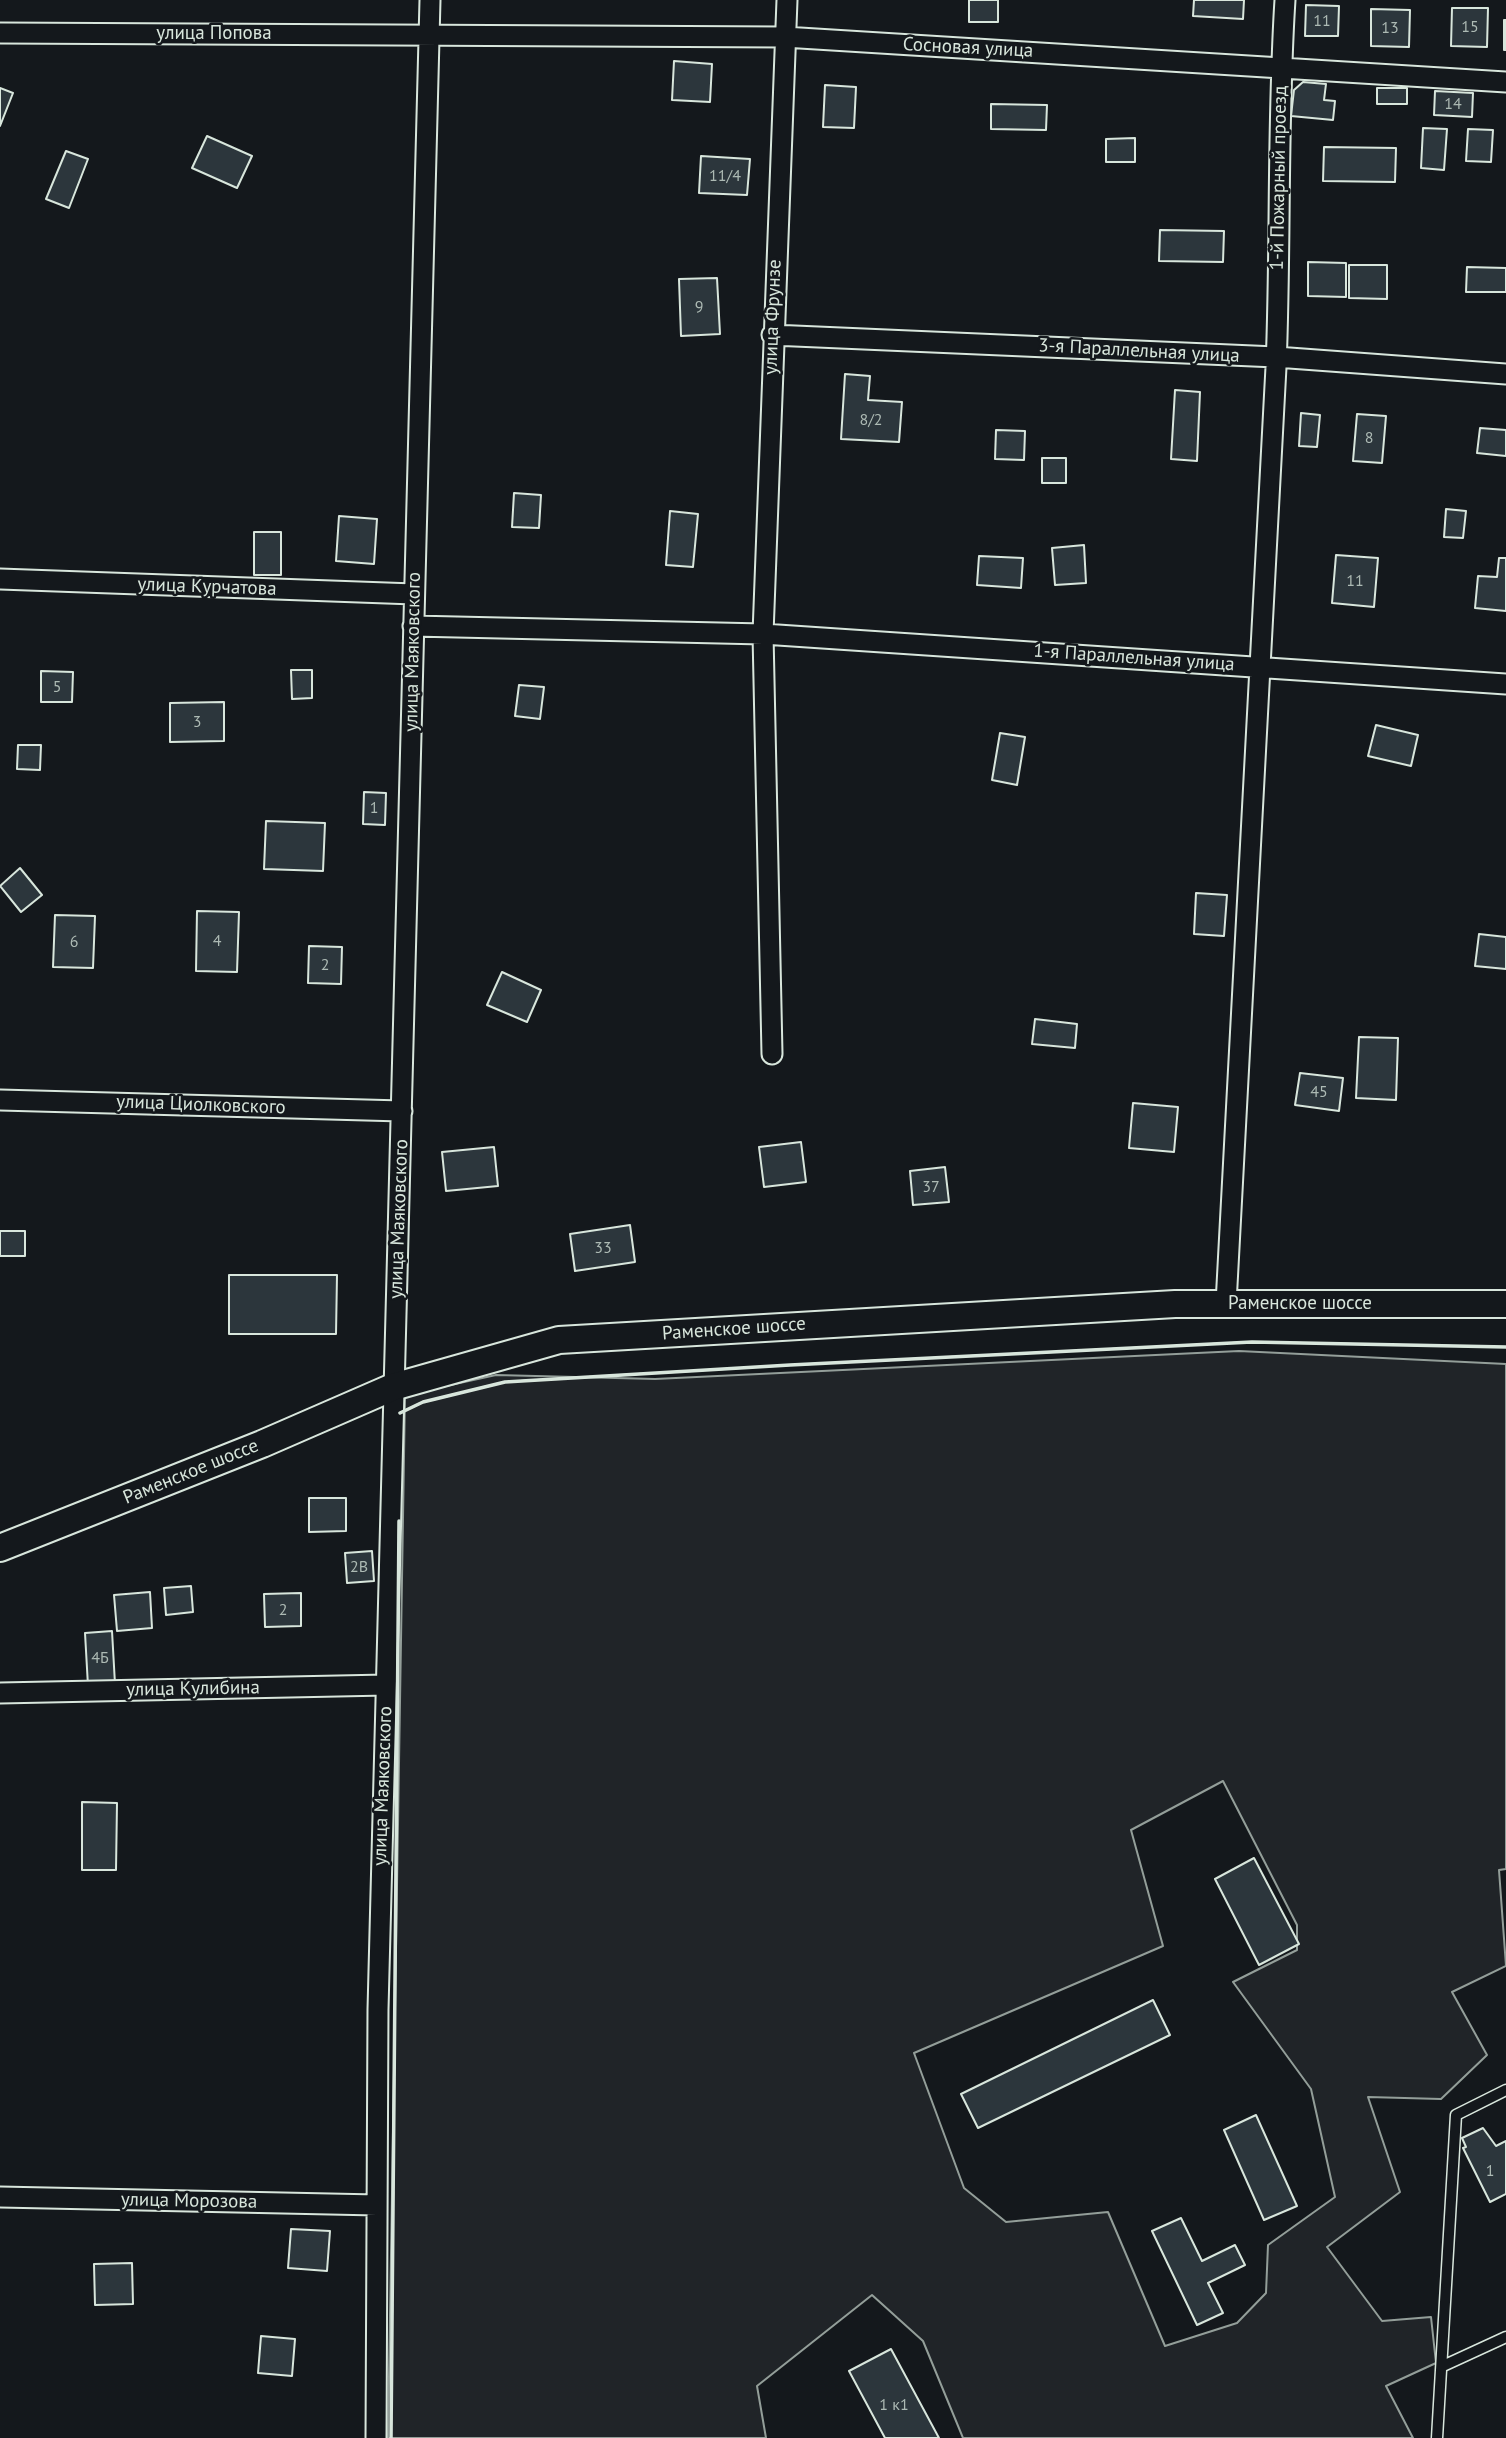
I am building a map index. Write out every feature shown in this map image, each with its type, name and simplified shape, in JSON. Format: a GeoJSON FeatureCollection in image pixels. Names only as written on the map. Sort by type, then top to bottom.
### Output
{"type":"FeatureCollection","features":[{"type":"Feature","properties":{"kind":"main road","name":"Раменское шоссе"},"geometry":{"type":"LineString","coordinates":[[0,1548],[262,1444],[393,1387],[559,1340],[1226,1304],[1506,1304]]}},
{"type":"Feature","properties":{"kind":"street","name":"улица Маяковского"},"geometry":{"type":"LineString","coordinates":[[376,2438],[378,2009],[430,0]]}},
{"type":"Feature","properties":{"kind":"street","name":"улица Фрунзе"},"geometry":{"type":"LineString","coordinates":[[772,1054],[763,634],[772,335],[787,0]]}},
{"type":"Feature","properties":{"kind":"street","name":"1-й Пожарный проезд"},"geometry":{"type":"LineString","coordinates":[[1226,1304],[1263,667],[1276,357],[1280,67],[1285,0]]}},
{"type":"Feature","properties":{"kind":"street","name":"улица Попова"},"geometry":{"type":"LineString","coordinates":[[0,33],[429,34]]}},
{"type":"Feature","properties":{"kind":"street","name":"Сосновая улица"},"geometry":{"type":"LineString","coordinates":[[429,34],[784,37],[1506,82]]}},
{"type":"Feature","properties":{"kind":"street","name":"3-я Параллельная улица"},"geometry":{"type":"LineString","coordinates":[[772,335],[1276,357],[1506,374]]}},
{"type":"Feature","properties":{"kind":"street","name":"улица Курчатова"},"geometry":{"type":"LineString","coordinates":[[0,579],[414,594]]}},
{"type":"Feature","properties":{"kind":"street"},"geometry":{"type":"LineString","coordinates":[[414,626],[763,634]]}},
{"type":"Feature","properties":{"kind":"street","name":"1-я Параллельная улица"},"geometry":{"type":"LineString","coordinates":[[763,634],[1506,684]]}},
{"type":"Feature","properties":{"kind":"street","name":"улица Циолковского"},"geometry":{"type":"LineString","coordinates":[[0,1100],[402,1111]]}},
{"type":"Feature","properties":{"kind":"street","name":"улица Кулибина"},"geometry":{"type":"LineString","coordinates":[[0,1693],[386,1685]]}},
{"type":"Feature","properties":{"kind":"street","name":"улица Морозова"},"geometry":{"type":"LineString","coordinates":[[0,2197],[377,2204]]}},
{"type":"Feature","properties":{"kind":"lane"},"geometry":{"type":"LineString","coordinates":[[1437,2438],[1456,2115],[1506,2090]]}},
{"type":"Feature","properties":{"kind":"lane"},"geometry":{"type":"LineString","coordinates":[[1443,2366],[1506,2337]]}},
{"type":"Feature","properties":{"kind":"shaded area"},"geometry":{"type":"Polygon","coordinates":[[[1239,1351],[1506,1364],[1506,1869],[1499,1870],[1506,1966],[1452,1992],[1487,2055],[1441,2099],[1368,2097],[1400,2192],[1327,2247],[1382,2321],[1431,2317],[1436,2363],[1386,2386],[1413,2438],[963,2438],[923,2341],[872,2295],[757,2386],[766,2438],[388,2438],[405,1395],[496,1375],[655,1379],[1239,1351]],[[1223,1781],[1131,1830],[1163,1946],[914,2053],[964,2188],[1006,2222],[1108,2212],[1165,2346],[1237,2323],[1266,2293],[1268,2245],[1335,2197],[1311,2089],[1233,1982],[1297,1950],[1297,1925],[1223,1781]]]}},
{"type":"Feature","properties":{"kind":"building"},"geometry":{"type":"Polygon","coordinates":[[[969,0],[998,0],[998,22],[969,22],[969,0]]]}},
{"type":"Feature","properties":{"kind":"building"},"geometry":{"type":"Polygon","coordinates":[[[1194,0],[1244,0],[1243,19],[1193,16],[1194,0]]]}},
{"type":"Feature","properties":{"kind":"building"},"geometry":{"type":"Polygon","coordinates":[[[1306,5],[1339,6],[1338,36],[1305,36],[1306,5]]]}},
{"type":"Feature","properties":{"kind":"building"},"geometry":{"type":"Polygon","coordinates":[[[1452,8],[1488,8],[1487,47],[1451,46],[1452,8]]]}},
{"type":"Feature","properties":{"kind":"building"},"geometry":{"type":"Polygon","coordinates":[[[1371,9],[1410,10],[1409,47],[1371,46],[1371,9]]]}},
{"type":"Feature","properties":{"kind":"building"},"geometry":{"type":"Polygon","coordinates":[[[1506,20],[1506,50],[1504,50],[1506,20]]]}},
{"type":"Feature","properties":{"kind":"building"},"geometry":{"type":"Polygon","coordinates":[[[674,61],[712,64],[710,102],[672,100],[674,61]]]}},
{"type":"Feature","properties":{"kind":"building"},"geometry":{"type":"Polygon","coordinates":[[[1303,82],[1326,84],[1324,100],[1335,101],[1333,120],[1291,116],[1294,90],[1303,82]]]}},
{"type":"Feature","properties":{"kind":"building"},"geometry":{"type":"Polygon","coordinates":[[[825,85],[856,87],[854,128],[823,127],[825,85]]]}},
{"type":"Feature","properties":{"kind":"building"},"geometry":{"type":"Polygon","coordinates":[[[0,88],[13,93],[0,126],[0,88]]]}},
{"type":"Feature","properties":{"kind":"building"},"geometry":{"type":"Polygon","coordinates":[[[1377,88],[1407,88],[1407,104],[1377,104],[1377,88]]]}},
{"type":"Feature","properties":{"kind":"building"},"geometry":{"type":"Polygon","coordinates":[[[1435,91],[1473,93],[1472,117],[1434,115],[1435,91]]]}},
{"type":"Feature","properties":{"kind":"building"},"geometry":{"type":"Polygon","coordinates":[[[991,104],[1047,105],[1046,130],[991,129],[991,104]]]}},
{"type":"Feature","properties":{"kind":"building"},"geometry":{"type":"Polygon","coordinates":[[[1423,128],[1447,129],[1444,170],[1421,168],[1423,128]]]}},
{"type":"Feature","properties":{"kind":"building"},"geometry":{"type":"Polygon","coordinates":[[[1468,129],[1493,130],[1491,162],[1466,161],[1468,129]]]}},
{"type":"Feature","properties":{"kind":"building"},"geometry":{"type":"Polygon","coordinates":[[[207,136],[252,156],[237,188],[192,168],[207,136]]]}},
{"type":"Feature","properties":{"kind":"building"},"geometry":{"type":"Polygon","coordinates":[[[1135,138],[1135,162],[1106,162],[1106,139],[1135,138]]]}},
{"type":"Feature","properties":{"kind":"building"},"geometry":{"type":"Polygon","coordinates":[[[1324,147],[1396,148],[1395,182],[1323,181],[1324,147]]]}},
{"type":"Feature","properties":{"kind":"building"},"geometry":{"type":"Polygon","coordinates":[[[66,151],[88,159],[69,208],[46,199],[66,151]]]}},
{"type":"Feature","properties":{"kind":"building"},"geometry":{"type":"Polygon","coordinates":[[[701,156],[750,159],[747,195],[699,193],[701,156]]]}},
{"type":"Feature","properties":{"kind":"building"},"geometry":{"type":"Polygon","coordinates":[[[1160,230],[1224,231],[1223,262],[1159,261],[1160,230]]]}},
{"type":"Feature","properties":{"kind":"building"},"geometry":{"type":"Polygon","coordinates":[[[1308,262],[1346,263],[1346,297],[1308,296],[1308,262]]]}},
{"type":"Feature","properties":{"kind":"building"},"geometry":{"type":"Polygon","coordinates":[[[1349,265],[1387,265],[1387,299],[1349,298],[1349,265]]]}},
{"type":"Feature","properties":{"kind":"building"},"geometry":{"type":"Polygon","coordinates":[[[1467,267],[1506,268],[1506,292],[1466,292],[1467,267]]]}},
{"type":"Feature","properties":{"kind":"building"},"geometry":{"type":"Polygon","coordinates":[[[717,278],[720,334],[681,336],[679,279],[717,278]]]}},
{"type":"Feature","properties":{"kind":"building"},"geometry":{"type":"Polygon","coordinates":[[[845,374],[870,376],[868,400],[902,402],[899,442],[841,439],[845,374]]]}},
{"type":"Feature","properties":{"kind":"building"},"geometry":{"type":"Polygon","coordinates":[[[1175,390],[1200,392],[1197,461],[1171,459],[1175,390]]]}},
{"type":"Feature","properties":{"kind":"building"},"geometry":{"type":"Polygon","coordinates":[[[1301,413],[1320,415],[1317,447],[1299,446],[1301,413]]]}},
{"type":"Feature","properties":{"kind":"building"},"geometry":{"type":"Polygon","coordinates":[[[1357,414],[1386,416],[1382,463],[1353,461],[1357,414]]]}},
{"type":"Feature","properties":{"kind":"building"},"geometry":{"type":"Polygon","coordinates":[[[1480,428],[1506,430],[1506,456],[1477,453],[1480,428]]]}},
{"type":"Feature","properties":{"kind":"building"},"geometry":{"type":"Polygon","coordinates":[[[996,430],[1025,431],[1024,460],[995,459],[996,430]]]}},
{"type":"Feature","properties":{"kind":"building"},"geometry":{"type":"Polygon","coordinates":[[[1042,458],[1066,458],[1066,483],[1042,483],[1042,458]]]}},
{"type":"Feature","properties":{"kind":"building"},"geometry":{"type":"Polygon","coordinates":[[[514,493],[541,495],[539,528],[512,527],[514,493]]]}},
{"type":"Feature","properties":{"kind":"building"},"geometry":{"type":"Polygon","coordinates":[[[1446,509],[1466,511],[1463,538],[1444,537],[1446,509]]]}},
{"type":"Feature","properties":{"kind":"building"},"geometry":{"type":"Polygon","coordinates":[[[670,511],[698,514],[693,567],[666,565],[670,511]]]}},
{"type":"Feature","properties":{"kind":"building"},"geometry":{"type":"Polygon","coordinates":[[[339,516],[377,519],[374,564],[336,561],[339,516]]]}},
{"type":"Feature","properties":{"kind":"building"},"geometry":{"type":"Polygon","coordinates":[[[254,532],[281,532],[281,575],[254,575],[254,532]]]}},
{"type":"Feature","properties":{"kind":"building"},"geometry":{"type":"Polygon","coordinates":[[[1084,545],[1086,583],[1055,585],[1052,548],[1084,545]]]}},
{"type":"Feature","properties":{"kind":"building"},"geometry":{"type":"Polygon","coordinates":[[[1336,555],[1378,558],[1374,607],[1332,603],[1336,555]]]}},
{"type":"Feature","properties":{"kind":"building"},"geometry":{"type":"Polygon","coordinates":[[[979,556],[1023,558],[1021,588],[977,585],[979,556]]]}},
{"type":"Feature","properties":{"kind":"building"},"geometry":{"type":"Polygon","coordinates":[[[1499,558],[1506,558],[1506,611],[1475,608],[1478,576],[1497,577],[1499,558]]]}},
{"type":"Feature","properties":{"kind":"building"},"geometry":{"type":"Polygon","coordinates":[[[291,670],[312,670],[312,698],[292,699],[291,670]]]}},
{"type":"Feature","properties":{"kind":"building"},"geometry":{"type":"Polygon","coordinates":[[[41,671],[73,672],[72,702],[41,702],[41,671]]]}},
{"type":"Feature","properties":{"kind":"building"},"geometry":{"type":"Polygon","coordinates":[[[519,685],[544,687],[540,719],[515,716],[519,685]]]}},
{"type":"Feature","properties":{"kind":"building"},"geometry":{"type":"Polygon","coordinates":[[[224,702],[224,741],[170,742],[170,703],[224,702]]]}},
{"type":"Feature","properties":{"kind":"building"},"geometry":{"type":"Polygon","coordinates":[[[1376,725],[1418,735],[1411,766],[1368,756],[1376,725]]]}},
{"type":"Feature","properties":{"kind":"building"},"geometry":{"type":"Polygon","coordinates":[[[1000,733],[1025,737],[1017,785],[992,780],[1000,733]]]}},
{"type":"Feature","properties":{"kind":"building"},"geometry":{"type":"Polygon","coordinates":[[[18,745],[41,745],[40,770],[17,769],[18,745]]]}},
{"type":"Feature","properties":{"kind":"building"},"geometry":{"type":"Polygon","coordinates":[[[364,792],[386,793],[385,825],[363,824],[364,792]]]}},
{"type":"Feature","properties":{"kind":"building"},"geometry":{"type":"Polygon","coordinates":[[[266,821],[325,823],[323,871],[264,869],[266,821]]]}},
{"type":"Feature","properties":{"kind":"building"},"geometry":{"type":"Polygon","coordinates":[[[20,868],[42,895],[21,912],[0,886],[20,868]]]}},
{"type":"Feature","properties":{"kind":"building"},"geometry":{"type":"Polygon","coordinates":[[[1196,893],[1227,895],[1224,936],[1194,934],[1196,893]]]}},
{"type":"Feature","properties":{"kind":"building"},"geometry":{"type":"Polygon","coordinates":[[[197,911],[239,912],[237,972],[196,971],[197,911]]]}},
{"type":"Feature","properties":{"kind":"building"},"geometry":{"type":"Polygon","coordinates":[[[55,915],[95,916],[93,968],[53,967],[55,915]]]}},
{"type":"Feature","properties":{"kind":"building"},"geometry":{"type":"Polygon","coordinates":[[[1479,934],[1506,937],[1506,969],[1475,966],[1479,934]]]}},
{"type":"Feature","properties":{"kind":"building"},"geometry":{"type":"Polygon","coordinates":[[[309,946],[342,947],[341,984],[308,983],[309,946]]]}},
{"type":"Feature","properties":{"kind":"building"},"geometry":{"type":"Polygon","coordinates":[[[502,972],[541,990],[527,1022],[487,1005],[502,972]]]}},
{"type":"Feature","properties":{"kind":"building"},"geometry":{"type":"Polygon","coordinates":[[[1035,1019],[1077,1024],[1075,1048],[1032,1044],[1035,1019]]]}},
{"type":"Feature","properties":{"kind":"building"},"geometry":{"type":"Polygon","coordinates":[[[1359,1037],[1398,1038],[1396,1100],[1356,1098],[1359,1037]]]}},
{"type":"Feature","properties":{"kind":"building"},"geometry":{"type":"Polygon","coordinates":[[[1300,1073],[1343,1078],[1339,1111],[1295,1105],[1300,1073]]]}},
{"type":"Feature","properties":{"kind":"building"},"geometry":{"type":"Polygon","coordinates":[[[1133,1103],[1178,1107],[1174,1152],[1129,1148],[1133,1103]]]}},
{"type":"Feature","properties":{"kind":"building"},"geometry":{"type":"Polygon","coordinates":[[[801,1142],[806,1182],[764,1187],[759,1147],[801,1142]]]}},
{"type":"Feature","properties":{"kind":"building"},"geometry":{"type":"Polygon","coordinates":[[[494,1147],[498,1186],[446,1191],[442,1152],[494,1147]]]}},
{"type":"Feature","properties":{"kind":"building"},"geometry":{"type":"Polygon","coordinates":[[[945,1167],[949,1202],[913,1205],[910,1171],[945,1167]]]}},
{"type":"Feature","properties":{"kind":"building"},"geometry":{"type":"Polygon","coordinates":[[[630,1225],[635,1262],[575,1271],[570,1234],[630,1225]]]}},
{"type":"Feature","properties":{"kind":"building"},"geometry":{"type":"Polygon","coordinates":[[[0,1231],[25,1231],[25,1256],[0,1256],[0,1231]]]}},
{"type":"Feature","properties":{"kind":"building"},"geometry":{"type":"Polygon","coordinates":[[[229,1275],[337,1275],[336,1334],[229,1334],[229,1275]]]}},
{"type":"Feature","properties":{"kind":"building"},"geometry":{"type":"Polygon","coordinates":[[[309,1498],[346,1498],[346,1531],[309,1532],[309,1498]]]}},
{"type":"Feature","properties":{"kind":"building"},"geometry":{"type":"Polygon","coordinates":[[[372,1551],[374,1581],[347,1583],[345,1553],[372,1551]]]}},
{"type":"Feature","properties":{"kind":"building"},"geometry":{"type":"Polygon","coordinates":[[[191,1586],[193,1612],[166,1615],[164,1588],[191,1586]]]}},
{"type":"Feature","properties":{"kind":"building"},"geometry":{"type":"Polygon","coordinates":[[[150,1592],[152,1628],[117,1631],[114,1595],[150,1592]]]}},
{"type":"Feature","properties":{"kind":"building"},"geometry":{"type":"Polygon","coordinates":[[[301,1593],[301,1626],[265,1627],[264,1594],[301,1593]]]}},
{"type":"Feature","properties":{"kind":"building"},"geometry":{"type":"Polygon","coordinates":[[[112,1631],[115,1684],[88,1686],[85,1633],[112,1631]]]}},
{"type":"Feature","properties":{"kind":"building"},"geometry":{"type":"Polygon","coordinates":[[[82,1802],[117,1803],[116,1870],[82,1870],[82,1802]]]}},
{"type":"Feature","properties":{"kind":"building"},"geometry":{"type":"Polygon","coordinates":[[[1254,1858],[1299,1944],[1259,1965],[1215,1879],[1254,1858]]]}},
{"type":"Feature","properties":{"kind":"building"},"geometry":{"type":"Polygon","coordinates":[[[1153,2000],[1170,2035],[978,2128],[961,2094],[1153,2000]]]}},
{"type":"Feature","properties":{"kind":"building"},"geometry":{"type":"Polygon","coordinates":[[[1256,2115],[1297,2206],[1264,2220],[1224,2130],[1256,2115]]]}},
{"type":"Feature","properties":{"kind":"building"},"geometry":{"type":"Polygon","coordinates":[[[1483,2128],[1496,2146],[1506,2141],[1506,2194],[1490,2202],[1463,2148],[1466,2147],[1462,2138],[1483,2128]]]}},
{"type":"Feature","properties":{"kind":"building"},"geometry":{"type":"Polygon","coordinates":[[[1181,2218],[1202,2261],[1235,2245],[1245,2265],[1208,2283],[1223,2313],[1197,2325],[1152,2231],[1181,2218]]]}},
{"type":"Feature","properties":{"kind":"building"},"geometry":{"type":"Polygon","coordinates":[[[291,2229],[330,2231],[327,2271],[288,2268],[291,2229]]]}},
{"type":"Feature","properties":{"kind":"building"},"geometry":{"type":"Polygon","coordinates":[[[132,2263],[133,2304],[95,2305],[94,2264],[132,2263]]]}},
{"type":"Feature","properties":{"kind":"building"},"geometry":{"type":"Polygon","coordinates":[[[261,2336],[295,2339],[292,2376],[258,2373],[261,2336]]]}},
{"type":"Feature","properties":{"kind":"building"},"geometry":{"type":"Polygon","coordinates":[[[891,2349],[939,2438],[885,2438],[849,2371],[891,2349]]]}},
{"type":"Feature","properties":{"kind":"fence"},"geometry":{"type":"LineString","coordinates":[[400,1413],[423,1402],[505,1382],[1252,1342],[1506,1347]]}},
{"type":"Feature","properties":{"kind":"fence"},"geometry":{"type":"LineString","coordinates":[[391,2438],[399,1521]]}},
{"type":"Feature","properties":{"kind":"wall"},"geometry":{"type":"LineString","coordinates":[[400,1413],[423,1402],[505,1382],[1252,1342],[1506,1347]]}},
{"type":"Feature","properties":{"kind":"wall"},"geometry":{"type":"LineString","coordinates":[[391,2438],[399,1521]]}}]}
